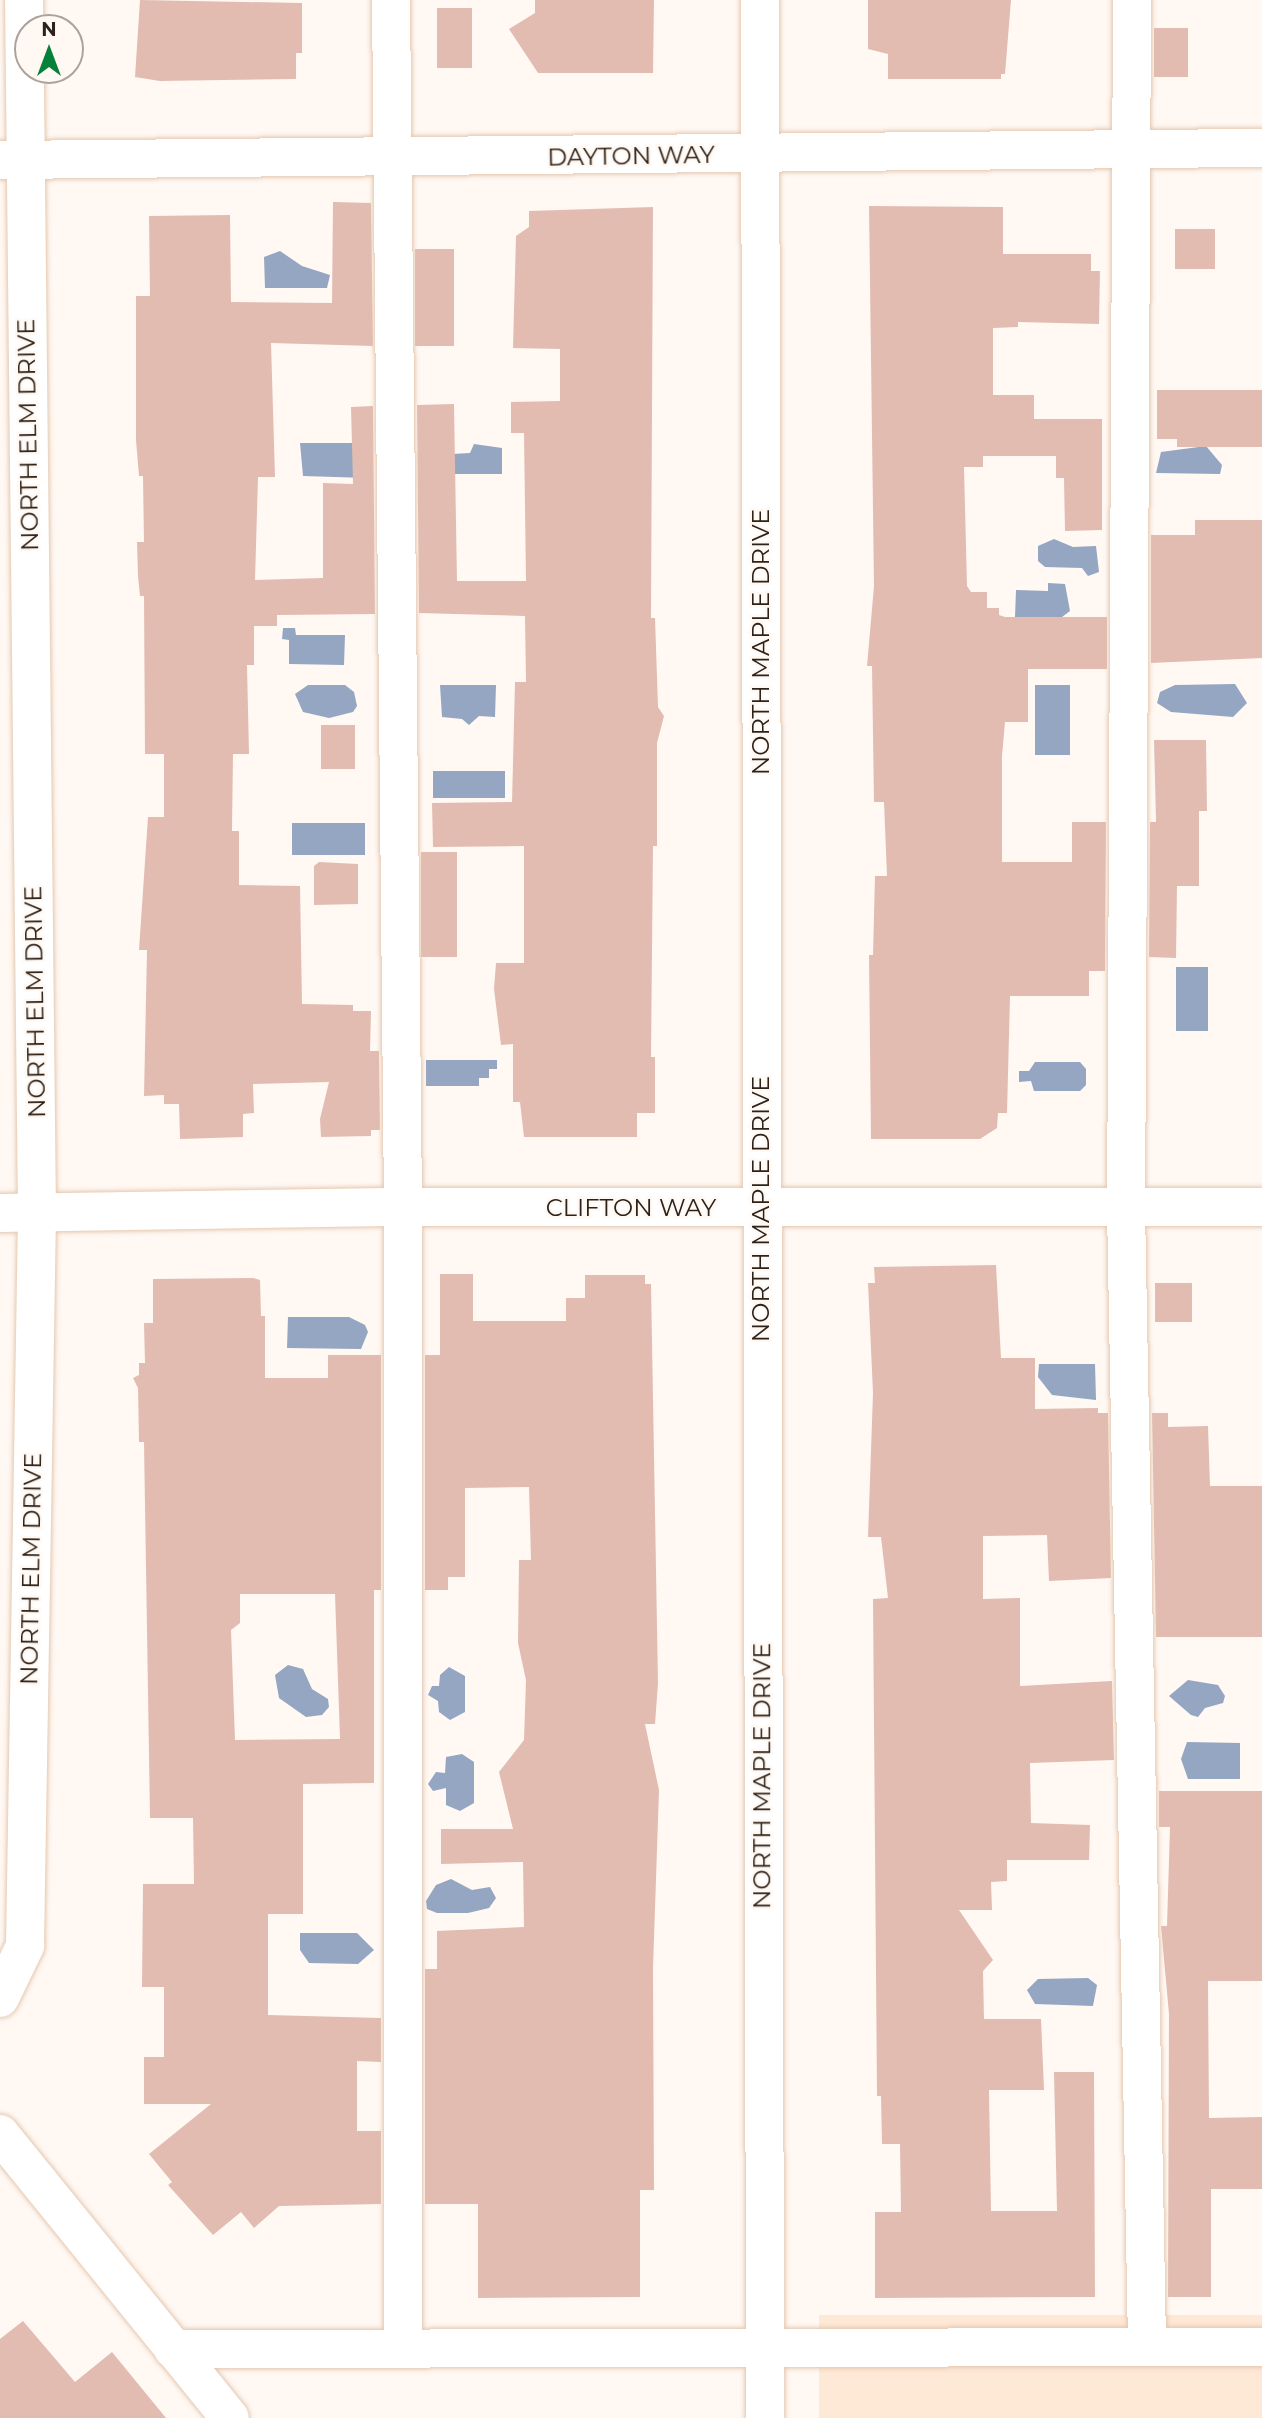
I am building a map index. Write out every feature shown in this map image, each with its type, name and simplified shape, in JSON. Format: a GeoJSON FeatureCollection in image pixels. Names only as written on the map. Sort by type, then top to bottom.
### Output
{"type":"FeatureCollection","features":[{"type":"Feature","properties":{"kind":"street","name":"NORTH ELM DRIVE"},"geometry":{"type":"LineString","coordinates":[[0,1998],[25,1946],[12,160],[24,0]]}},
{"type":"Feature","properties":{"kind":"street"},"geometry":{"type":"LineString","coordinates":[[391,0],[390,158],[404,1207],[404,2349]]}},
{"type":"Feature","properties":{"kind":"street","name":"NORTH MAPLE DRIVE"},"geometry":{"type":"LineString","coordinates":[[761,0],[765,2418]]}},
{"type":"Feature","properties":{"kind":"street"},"geometry":{"type":"LineString","coordinates":[[1132,0],[1126,1208],[1147,2347]]}},
{"type":"Feature","properties":{"kind":"street","name":"DAYTON WAY"},"geometry":{"type":"LineString","coordinates":[[12,160],[1262,148]]}},
{"type":"Feature","properties":{"kind":"street","name":"CLIFTON WAY"},"geometry":{"type":"LineString","coordinates":[[19,1214],[404,1207],[1262,1207]]}},
{"type":"Feature","properties":{"kind":"street"},"geometry":{"type":"LineString","coordinates":[[0,2134],[230,2418]]}},
{"type":"Feature","properties":{"kind":"street"},"geometry":{"type":"LineString","coordinates":[[173,2350],[1262,2347]]}},
{"type":"Feature","properties":{"kind":"shaded area"},"geometry":{"type":"Polygon","coordinates":[[[819,2315],[1262,2315],[1262,2418],[819,2418],[819,2315]]]}},
{"type":"Feature","properties":{"kind":"water"},"geometry":{"type":"Polygon","coordinates":[[[280,251],[302,266],[330,275],[327,288],[265,288],[264,257],[280,251]]]}},
{"type":"Feature","properties":{"kind":"water"},"geometry":{"type":"Polygon","coordinates":[[[300,443],[356,443],[367,478],[303,476],[300,443]]]}},
{"type":"Feature","properties":{"kind":"water"},"geometry":{"type":"Polygon","coordinates":[[[474,444],[502,448],[502,474],[427,474],[452,454],[470,453],[474,444]]]}},
{"type":"Feature","properties":{"kind":"water"},"geometry":{"type":"Polygon","coordinates":[[[1206,446],[1222,465],[1220,474],[1156,473],[1161,452],[1206,446]]]}},
{"type":"Feature","properties":{"kind":"water"},"geometry":{"type":"Polygon","coordinates":[[[1054,539],[1073,547],[1096,546],[1099,572],[1088,576],[1082,568],[1045,567],[1038,561],[1038,546],[1054,539]]]}},
{"type":"Feature","properties":{"kind":"water"},"geometry":{"type":"Polygon","coordinates":[[[1048,583],[1065,584],[1070,611],[1062,617],[1015,617],[1016,590],[1048,591],[1048,583]]]}},
{"type":"Feature","properties":{"kind":"water"},"geometry":{"type":"Polygon","coordinates":[[[283,628],[295,628],[296,635],[345,635],[344,665],[289,664],[289,640],[282,639],[283,628]]]}},
{"type":"Feature","properties":{"kind":"water"},"geometry":{"type":"Polygon","coordinates":[[[1235,684],[1247,703],[1233,717],[1171,712],[1157,703],[1160,692],[1175,685],[1235,684]]]}},
{"type":"Feature","properties":{"kind":"water"},"geometry":{"type":"Polygon","coordinates":[[[308,685],[345,685],[354,692],[357,706],[353,712],[329,718],[303,712],[295,694],[308,685]]]}},
{"type":"Feature","properties":{"kind":"water"},"geometry":{"type":"Polygon","coordinates":[[[440,685],[496,685],[495,717],[479,716],[469,725],[462,719],[442,717],[440,685]]]}},
{"type":"Feature","properties":{"kind":"water"},"geometry":{"type":"Polygon","coordinates":[[[1035,685],[1070,685],[1070,755],[1035,755],[1035,685]]]}},
{"type":"Feature","properties":{"kind":"water"},"geometry":{"type":"Polygon","coordinates":[[[433,771],[505,771],[505,798],[433,798],[433,771]]]}},
{"type":"Feature","properties":{"kind":"water"},"geometry":{"type":"Polygon","coordinates":[[[292,823],[365,823],[365,855],[292,855],[292,823]]]}},
{"type":"Feature","properties":{"kind":"water"},"geometry":{"type":"Polygon","coordinates":[[[1176,967],[1208,967],[1208,1031],[1176,1031],[1176,967]]]}},
{"type":"Feature","properties":{"kind":"water"},"geometry":{"type":"Polygon","coordinates":[[[426,1060],[497,1060],[497,1069],[489,1069],[489,1078],[479,1078],[479,1086],[426,1086],[426,1060]]]}},
{"type":"Feature","properties":{"kind":"water"},"geometry":{"type":"Polygon","coordinates":[[[1035,1062],[1080,1062],[1086,1069],[1086,1085],[1080,1091],[1034,1091],[1031,1081],[1019,1082],[1019,1071],[1029,1071],[1035,1062]]]}},
{"type":"Feature","properties":{"kind":"water"},"geometry":{"type":"Polygon","coordinates":[[[288,1317],[349,1317],[365,1325],[368,1332],[361,1349],[287,1348],[288,1317]]]}},
{"type":"Feature","properties":{"kind":"water"},"geometry":{"type":"Polygon","coordinates":[[[1039,1364],[1095,1364],[1096,1400],[1052,1395],[1038,1377],[1039,1364]]]}},
{"type":"Feature","properties":{"kind":"water"},"geometry":{"type":"Polygon","coordinates":[[[288,1665],[303,1669],[312,1689],[328,1699],[329,1707],[322,1715],[306,1717],[279,1698],[275,1675],[288,1665]]]}},
{"type":"Feature","properties":{"kind":"water"},"geometry":{"type":"Polygon","coordinates":[[[449,1667],[465,1676],[465,1712],[450,1720],[439,1712],[438,1701],[428,1695],[432,1686],[439,1686],[440,1675],[449,1667]]]}},
{"type":"Feature","properties":{"kind":"water"},"geometry":{"type":"Polygon","coordinates":[[[1188,1680],[1218,1685],[1225,1696],[1223,1703],[1205,1708],[1198,1717],[1191,1715],[1169,1696],[1188,1680]]]}},
{"type":"Feature","properties":{"kind":"water"},"geometry":{"type":"Polygon","coordinates":[[[1187,1742],[1240,1743],[1240,1779],[1188,1779],[1181,1759],[1187,1742]]]}},
{"type":"Feature","properties":{"kind":"water"},"geometry":{"type":"Polygon","coordinates":[[[462,1754],[474,1762],[474,1803],[460,1811],[446,1805],[446,1788],[433,1791],[428,1784],[436,1772],[445,1773],[446,1757],[462,1754]]]}},
{"type":"Feature","properties":{"kind":"water"},"geometry":{"type":"Polygon","coordinates":[[[451,1879],[472,1890],[490,1887],[496,1898],[489,1908],[468,1913],[437,1913],[427,1909],[426,1901],[436,1885],[451,1879]]]}},
{"type":"Feature","properties":{"kind":"water"},"geometry":{"type":"Polygon","coordinates":[[[300,1933],[357,1933],[374,1950],[358,1964],[309,1963],[300,1950],[300,1933]]]}},
{"type":"Feature","properties":{"kind":"water"},"geometry":{"type":"Polygon","coordinates":[[[1088,1978],[1097,1985],[1093,2006],[1035,2004],[1027,1990],[1038,1979],[1088,1978]]]}},
{"type":"Feature","properties":{"kind":"building"},"geometry":{"type":"Polygon","coordinates":[[[140,0],[302,3],[302,53],[296,53],[296,79],[160,81],[135,77],[140,0]]]}},
{"type":"Feature","properties":{"kind":"building"},"geometry":{"type":"Polygon","coordinates":[[[535,0],[654,0],[653,73],[538,73],[509,29],[535,13],[535,0]]]}},
{"type":"Feature","properties":{"kind":"building"},"geometry":{"type":"Polygon","coordinates":[[[868,0],[1011,0],[1005,74],[1001,74],[1001,79],[888,79],[888,54],[868,49],[868,0]]]}},
{"type":"Feature","properties":{"kind":"building"},"geometry":{"type":"Polygon","coordinates":[[[437,8],[472,8],[472,68],[437,68],[437,8]]]}},
{"type":"Feature","properties":{"kind":"building"},"geometry":{"type":"Polygon","coordinates":[[[1154,28],[1188,28],[1188,77],[1154,77],[1154,28]]]}},
{"type":"Feature","properties":{"kind":"building"},"geometry":{"type":"Polygon","coordinates":[[[333,202],[371,203],[373,346],[271,343],[275,477],[258,477],[255,580],[323,578],[323,483],[353,484],[351,407],[373,406],[375,614],[277,615],[277,626],[254,626],[254,665],[247,665],[249,754],[233,754],[232,831],[239,831],[239,885],[300,886],[302,1004],[353,1005],[353,1011],[371,1011],[370,1051],[379,1051],[380,1130],[371,1130],[371,1136],[321,1137],[320,1119],[329,1082],[253,1084],[254,1113],[243,1114],[243,1137],[180,1139],[179,1104],[164,1104],[164,1095],[144,1096],[147,950],[139,950],[148,817],[164,817],[164,754],[145,754],[144,596],[140,596],[137,542],[144,542],[143,476],[139,476],[136,440],[136,296],[150,296],[149,216],[230,215],[231,302],[332,303],[333,202]]]}},
{"type":"Feature","properties":{"kind":"building"},"geometry":{"type":"Polygon","coordinates":[[[869,206],[1003,207],[1003,254],[1091,254],[1091,271],[1100,271],[1099,324],[1018,322],[1018,327],[993,328],[993,395],[1034,395],[1034,419],[1102,419],[1102,530],[1065,531],[1064,478],[1056,478],[1056,456],[983,456],[983,467],[964,467],[967,586],[971,592],[987,592],[987,608],[999,608],[999,615],[1005,617],[1107,617],[1107,669],[1028,669],[1028,722],[1005,722],[1002,756],[1002,862],[1072,862],[1072,822],[1106,822],[1105,971],[1089,971],[1089,996],[1010,996],[1007,1113],[998,1113],[997,1128],[980,1139],[871,1139],[869,955],[873,955],[875,876],[887,876],[884,802],[874,802],[872,666],[867,666],[874,586],[869,206]]]}},
{"type":"Feature","properties":{"kind":"building"},"geometry":{"type":"Polygon","coordinates":[[[653,207],[651,618],[655,618],[658,707],[664,716],[657,743],[657,846],[653,846],[651,1057],[655,1057],[655,1113],[637,1113],[637,1137],[524,1137],[520,1102],[513,1102],[513,1044],[501,1045],[494,989],[496,963],[524,963],[524,846],[433,847],[432,803],[512,802],[515,682],[526,682],[525,616],[419,613],[417,405],[454,404],[457,581],[526,581],[524,433],[511,433],[511,402],[560,401],[560,349],[513,348],[516,236],[529,227],[529,211],[653,207]]]}},
{"type":"Feature","properties":{"kind":"building"},"geometry":{"type":"Polygon","coordinates":[[[1175,229],[1215,229],[1215,269],[1175,269],[1175,229]]]}},
{"type":"Feature","properties":{"kind":"building"},"geometry":{"type":"Polygon","coordinates":[[[415,249],[454,249],[454,346],[415,346],[415,249]]]}},
{"type":"Feature","properties":{"kind":"building"},"geometry":{"type":"Polygon","coordinates":[[[1157,390],[1262,390],[1262,447],[1177,447],[1177,439],[1157,439],[1157,390]]]}},
{"type":"Feature","properties":{"kind":"building"},"geometry":{"type":"Polygon","coordinates":[[[1195,520],[1262,520],[1262,658],[1151,663],[1151,535],[1195,535],[1195,520]]]}},
{"type":"Feature","properties":{"kind":"building"},"geometry":{"type":"Polygon","coordinates":[[[321,725],[355,725],[355,769],[321,769],[321,725]]]}},
{"type":"Feature","properties":{"kind":"building"},"geometry":{"type":"Polygon","coordinates":[[[1154,740],[1206,740],[1207,811],[1199,811],[1199,886],[1177,886],[1176,958],[1149,957],[1150,822],[1156,822],[1154,740]]]}},
{"type":"Feature","properties":{"kind":"building"},"geometry":{"type":"Polygon","coordinates":[[[421,852],[457,852],[457,957],[421,957],[421,852]]]}},
{"type":"Feature","properties":{"kind":"building"},"geometry":{"type":"Polygon","coordinates":[[[319,862],[358,864],[358,904],[314,905],[314,866],[319,862]]]}},
{"type":"Feature","properties":{"kind":"building"},"geometry":{"type":"Polygon","coordinates":[[[996,1265],[1001,1358],[1035,1358],[1035,1409],[1098,1408],[1098,1413],[1108,1413],[1111,1578],[1049,1581],[1047,1535],[983,1536],[983,1599],[1020,1598],[1020,1686],[1112,1681],[1114,1760],[1030,1763],[1031,1823],[1090,1825],[1089,1860],[1007,1860],[1007,1881],[991,1882],[992,1910],[959,1910],[993,1960],[983,1971],[984,2019],[1041,2019],[1044,2090],[989,2090],[991,2211],[1057,2211],[1054,2072],[1094,2072],[1095,2297],[875,2298],[875,2212],[901,2212],[900,2144],[882,2144],[881,2096],[877,2096],[873,1599],[888,1598],[881,1537],[868,1537],[873,1393],[868,1283],[875,1283],[874,1267],[996,1265]]]}},
{"type":"Feature","properties":{"kind":"building"},"geometry":{"type":"Polygon","coordinates":[[[440,1274],[473,1274],[473,1321],[566,1321],[566,1298],[585,1298],[585,1275],[645,1275],[645,1284],[651,1284],[658,1683],[655,1724],[645,1724],[659,1790],[653,1968],[654,2190],[640,2190],[640,2297],[478,2298],[478,2204],[425,2204],[425,1969],[437,1969],[437,1931],[524,1927],[523,1862],[441,1864],[441,1829],[513,1829],[499,1772],[524,1740],[526,1680],[518,1643],[519,1560],[531,1560],[529,1487],[465,1488],[465,1577],[448,1577],[448,1590],[425,1590],[425,1355],[440,1355],[440,1274]]]}},
{"type":"Feature","properties":{"kind":"building"},"geometry":{"type":"Polygon","coordinates":[[[153,1279],[260,1280],[261,1316],[265,1316],[265,1378],[328,1378],[328,1355],[381,1355],[381,1590],[374,1590],[374,1783],[303,1784],[303,1914],[268,1914],[268,2015],[381,2018],[381,2062],[357,2061],[357,2131],[381,2131],[381,2204],[279,2206],[254,2228],[241,2212],[213,2235],[168,2185],[172,2182],[149,2154],[211,2104],[144,2104],[144,2057],[164,2057],[164,1987],[142,1987],[143,1884],[194,1884],[193,1818],[150,1818],[144,1442],[139,1442],[138,1388],[133,1378],[139,1375],[139,1363],[145,1363],[144,1323],[153,1323],[153,1279]],[[240,1594],[240,1623],[231,1630],[235,1740],[340,1739],[335,1594],[240,1594]]]}},
{"type":"Feature","properties":{"kind":"building"},"geometry":{"type":"Polygon","coordinates":[[[1155,1283],[1192,1283],[1192,1322],[1155,1322],[1155,1283]]]}},
{"type":"Feature","properties":{"kind":"building"},"geometry":{"type":"Polygon","coordinates":[[[1152,1413],[1168,1413],[1168,1427],[1208,1426],[1210,1486],[1262,1486],[1262,1637],[1156,1637],[1152,1413]]]}},
{"type":"Feature","properties":{"kind":"building"},"geometry":{"type":"Polygon","coordinates":[[[1159,1791],[1262,1791],[1262,1981],[1208,1981],[1209,2118],[1262,2117],[1262,2189],[1211,2189],[1211,2297],[1168,2297],[1169,2014],[1161,1926],[1167,1926],[1170,1827],[1159,1827],[1159,1791]]]}},
{"type":"Feature","properties":{"kind":"building"},"geometry":{"type":"Polygon","coordinates":[[[23,2321],[75,2382],[112,2352],[166,2418],[0,2418],[0,2339],[23,2321]]]}}]}
